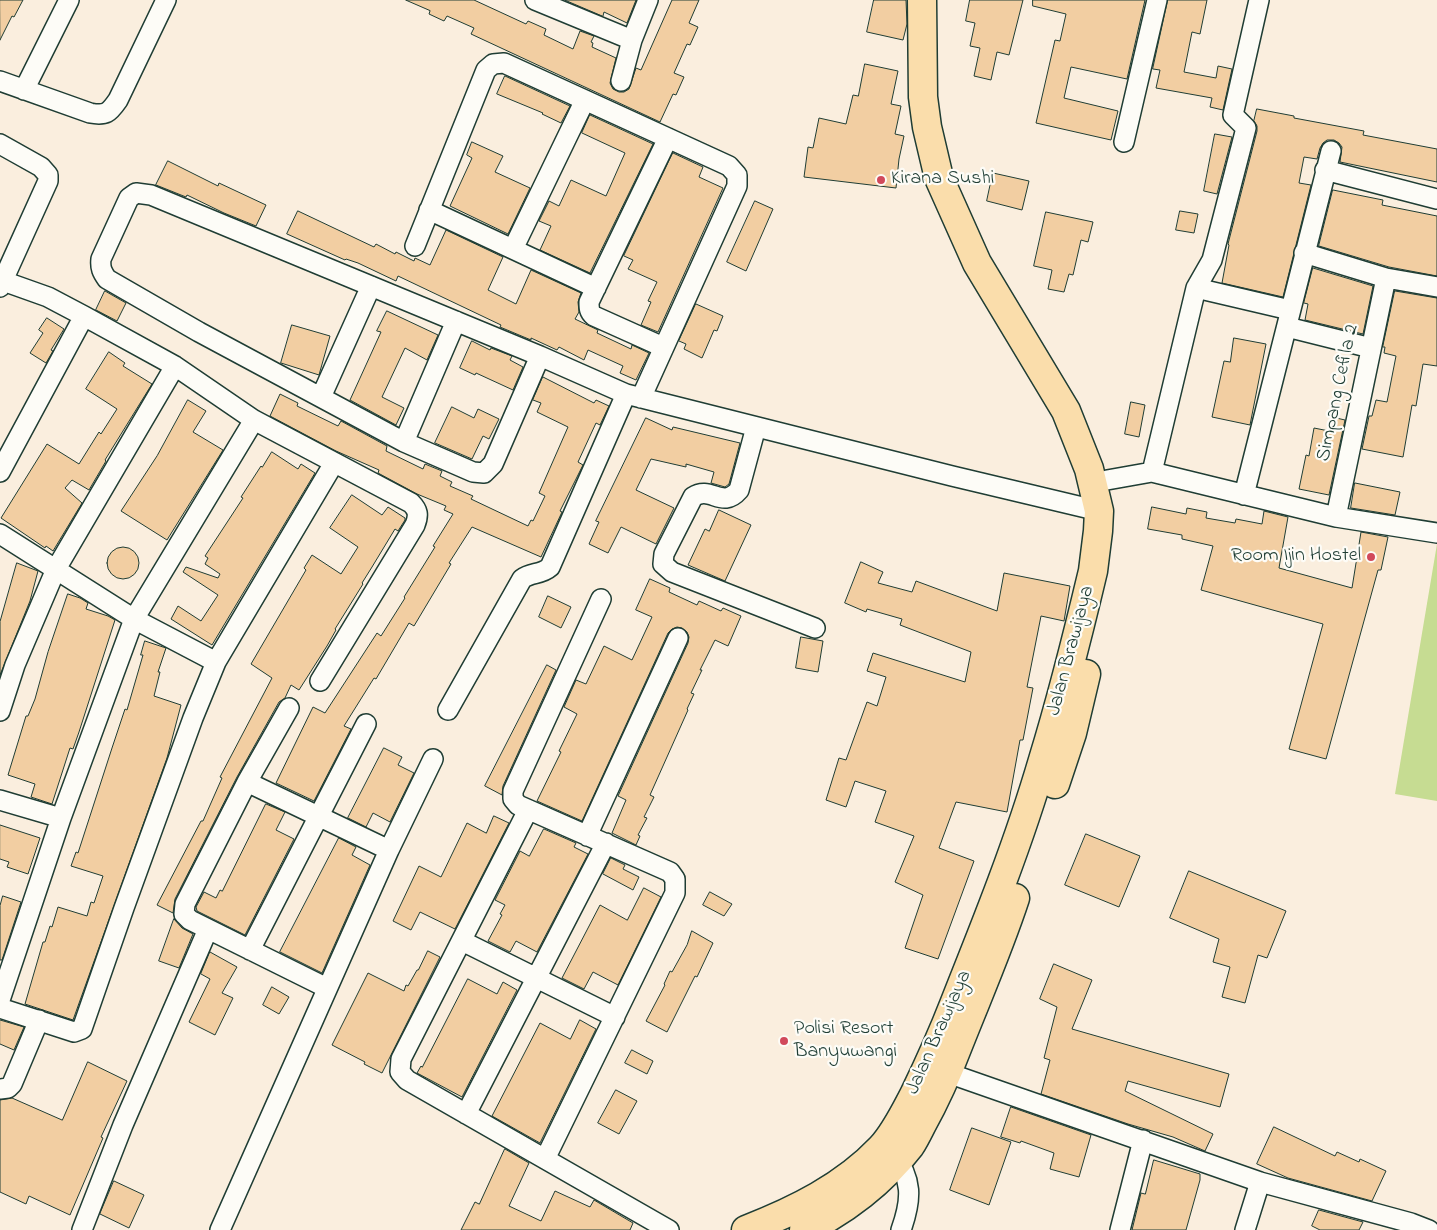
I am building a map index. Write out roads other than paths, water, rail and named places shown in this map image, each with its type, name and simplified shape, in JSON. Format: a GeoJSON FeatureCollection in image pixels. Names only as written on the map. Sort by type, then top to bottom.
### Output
{"type":"FeatureCollection","features":[{"type":"Feature","properties":{"kind":"highway","name":"Jalan Brawijaya"},"geometry":{"type":"LineString","coordinates":[[804,1230],[843,1208],[874,1182],[891,1151],[902,1117],[948,1022],[977,949],[1043,761],[1093,571],[1098,531],[1099,511],[1089,469],[1066,411],[977,263],[938,178],[927,127],[923,97],[922,0]]}},
{"type":"Feature","properties":{"kind":"highway","name":"Jalan Brawijaya"},"geometry":{"type":"LineString","coordinates":[[746,1230],[773,1219],[836,1186],[860,1167],[891,1151],[911,1144],[929,1112],[948,1073],[1002,938],[1072,733],[1103,604],[1111,562],[1114,531],[1107,480],[1094,435],[1047,347],[996,265],[965,205],[946,140],[940,105],[938,56],[939,0]]}},
{"type":"Feature","properties":{"kind":"street"},"geometry":{"type":"LineString","coordinates":[[24,90],[69,0]]}},
{"type":"Feature","properties":{"kind":"street"},"geometry":{"type":"LineString","coordinates":[[0,81],[90,113],[100,115],[110,112],[118,100],[166,0]]}},
{"type":"Feature","properties":{"kind":"street"},"geometry":{"type":"LineString","coordinates":[[535,0],[632,40]]}},
{"type":"Feature","properties":{"kind":"street"},"geometry":{"type":"LineString","coordinates":[[620,81],[632,40],[648,0]]}},
{"type":"Feature","properties":{"kind":"street"},"geometry":{"type":"LineString","coordinates":[[1124,142],[1157,0]]}},
{"type":"Feature","properties":{"kind":"street"},"geometry":{"type":"LineString","coordinates":[[1152,472],[1196,288],[1212,260],[1242,147],[1246,128],[1233,115],[1259,0]]}},
{"type":"Feature","properties":{"kind":"street"},"geometry":{"type":"LineString","coordinates":[[415,246],[486,70],[489,66],[499,62],[729,166],[737,175],[737,186],[663,347],[633,396],[550,567],[544,572],[527,575],[522,579],[448,710]]}},
{"type":"Feature","properties":{"kind":"street"},"geometry":{"type":"LineString","coordinates":[[513,249],[585,100]]}},
{"type":"Feature","properties":{"kind":"street"},"geometry":{"type":"LineString","coordinates":[[663,347],[591,314],[589,302],[668,138]]}},
{"type":"Feature","properties":{"kind":"street"},"geometry":{"type":"LineString","coordinates":[[0,144],[41,167],[48,175],[48,180],[2,284],[48,297],[84,316],[175,366],[254,420],[411,503],[418,512],[418,518],[320,680]]}},
{"type":"Feature","properties":{"kind":"street"},"geometry":{"type":"LineString","coordinates":[[1244,495],[1331,151]]}},
{"type":"Feature","properties":{"kind":"street"},"geometry":{"type":"LineString","coordinates":[[1325,170],[1437,199]]}},
{"type":"Feature","properties":{"kind":"street"},"geometry":{"type":"LineString","coordinates":[[540,356],[492,464],[484,473],[473,472],[404,442],[199,332],[107,279],[101,271],[101,259],[129,198],[136,193],[151,195],[540,356],[633,396],[1099,511]]}},
{"type":"Feature","properties":{"kind":"street"},"geometry":{"type":"LineString","coordinates":[[429,210],[596,288]]}},
{"type":"Feature","properties":{"kind":"street"},"geometry":{"type":"LineString","coordinates":[[1304,253],[1386,278],[1437,287]]}},
{"type":"Feature","properties":{"kind":"street","name":"Simpang Cefila 2"},"geometry":{"type":"LineString","coordinates":[[1336,517],[1386,278]]}},
{"type":"Feature","properties":{"kind":"street"},"geometry":{"type":"LineString","coordinates":[[321,397],[371,286]]}},
{"type":"Feature","properties":{"kind":"street"},"geometry":{"type":"LineString","coordinates":[[1196,288],[1371,348]]}},
{"type":"Feature","properties":{"kind":"street"},"geometry":{"type":"LineString","coordinates":[[0,472],[84,316]]}},
{"type":"Feature","properties":{"kind":"street"},"geometry":{"type":"LineString","coordinates":[[404,442],[456,322]]}},
{"type":"Feature","properties":{"kind":"street"},"geometry":{"type":"LineString","coordinates":[[0,710],[15,665],[56,568],[175,366]]}},
{"type":"Feature","properties":{"kind":"street"},"geometry":{"type":"LineString","coordinates":[[0,1000],[61,818],[134,619],[254,420]]}},
{"type":"Feature","properties":{"kind":"street"},"geometry":{"type":"LineString","coordinates":[[756,427],[739,490],[733,497],[725,499],[705,493],[693,497],[664,554],[663,564],[672,572],[815,628]]}},
{"type":"Feature","properties":{"kind":"street"},"geometry":{"type":"LineString","coordinates":[[0,1008],[74,1032],[82,1029],[193,718],[216,662],[334,463]]}},
{"type":"Feature","properties":{"kind":"street"},"geometry":{"type":"LineString","coordinates":[[1107,480],[1152,472],[1336,517],[1437,533]]}},
{"type":"Feature","properties":{"kind":"street"},"geometry":{"type":"LineString","coordinates":[[0,534],[134,619],[216,662]]}},
{"type":"Feature","properties":{"kind":"street"},"geometry":{"type":"LineString","coordinates":[[544,1159],[676,893],[676,885],[670,872],[528,810],[514,802],[512,796],[601,599]]}},
{"type":"Feature","properties":{"kind":"street"},"geometry":{"type":"LineString","coordinates":[[587,836],[678,638]]}},
{"type":"Feature","properties":{"kind":"street"},"geometry":{"type":"LineString","coordinates":[[289,708],[247,782],[184,910],[186,917],[327,988]]}},
{"type":"Feature","properties":{"kind":"street"},"geometry":{"type":"LineString","coordinates":[[250,950],[366,724]]}},
{"type":"Feature","properties":{"kind":"street"},"geometry":{"type":"LineString","coordinates":[[220,1230],[389,850],[433,759]]}},
{"type":"Feature","properties":{"kind":"street"},"geometry":{"type":"LineString","coordinates":[[247,782],[389,850]]}},
{"type":"Feature","properties":{"kind":"street"},"geometry":{"type":"LineString","coordinates":[[0,800],[61,818]]}},
{"type":"Feature","properties":{"kind":"street"},"geometry":{"type":"LineString","coordinates":[[528,810],[401,1059],[400,1072],[407,1080],[669,1230]]}},
{"type":"Feature","properties":{"kind":"street"},"geometry":{"type":"LineString","coordinates":[[466,1114],[606,844]]}},
{"type":"Feature","properties":{"kind":"street"},"geometry":{"type":"LineString","coordinates":[[82,1230],[123,1125],[208,929]]}},
{"type":"Feature","properties":{"kind":"street"},"geometry":{"type":"LineString","coordinates":[[462,941],[615,1017]]}},
{"type":"Feature","properties":{"kind":"street"},"geometry":{"type":"LineString","coordinates":[[0,1089],[8,1088],[12,1084],[39,1020]]}},
{"type":"Feature","properties":{"kind":"street"},"geometry":{"type":"LineString","coordinates":[[948,1073],[1260,1182],[1422,1227]]}},
{"type":"Feature","properties":{"kind":"street"},"geometry":{"type":"LineString","coordinates":[[1120,1230],[1144,1140]]}},
{"type":"Feature","properties":{"kind":"street"},"geometry":{"type":"LineString","coordinates":[[891,1151],[906,1176],[910,1192],[908,1211],[901,1230]]}},
{"type":"Feature","properties":{"kind":"street"},"geometry":{"type":"LineString","coordinates":[[1245,1230],[1260,1182]]}},
{"type":"Feature","properties":{"kind":"place","name":"Kirana Sushi"},"geometry":{"type":"Point","coordinates":[881,180]}},
{"type":"Feature","properties":{"kind":"place","name":"Room Ijin Hostel"},"geometry":{"type":"Point","coordinates":[1371,557]}},
{"type":"Feature","properties":{"kind":"place","name":"Polisi Resort Banyuwangi"},"geometry":{"type":"Point","coordinates":[784,1041]}}]}
